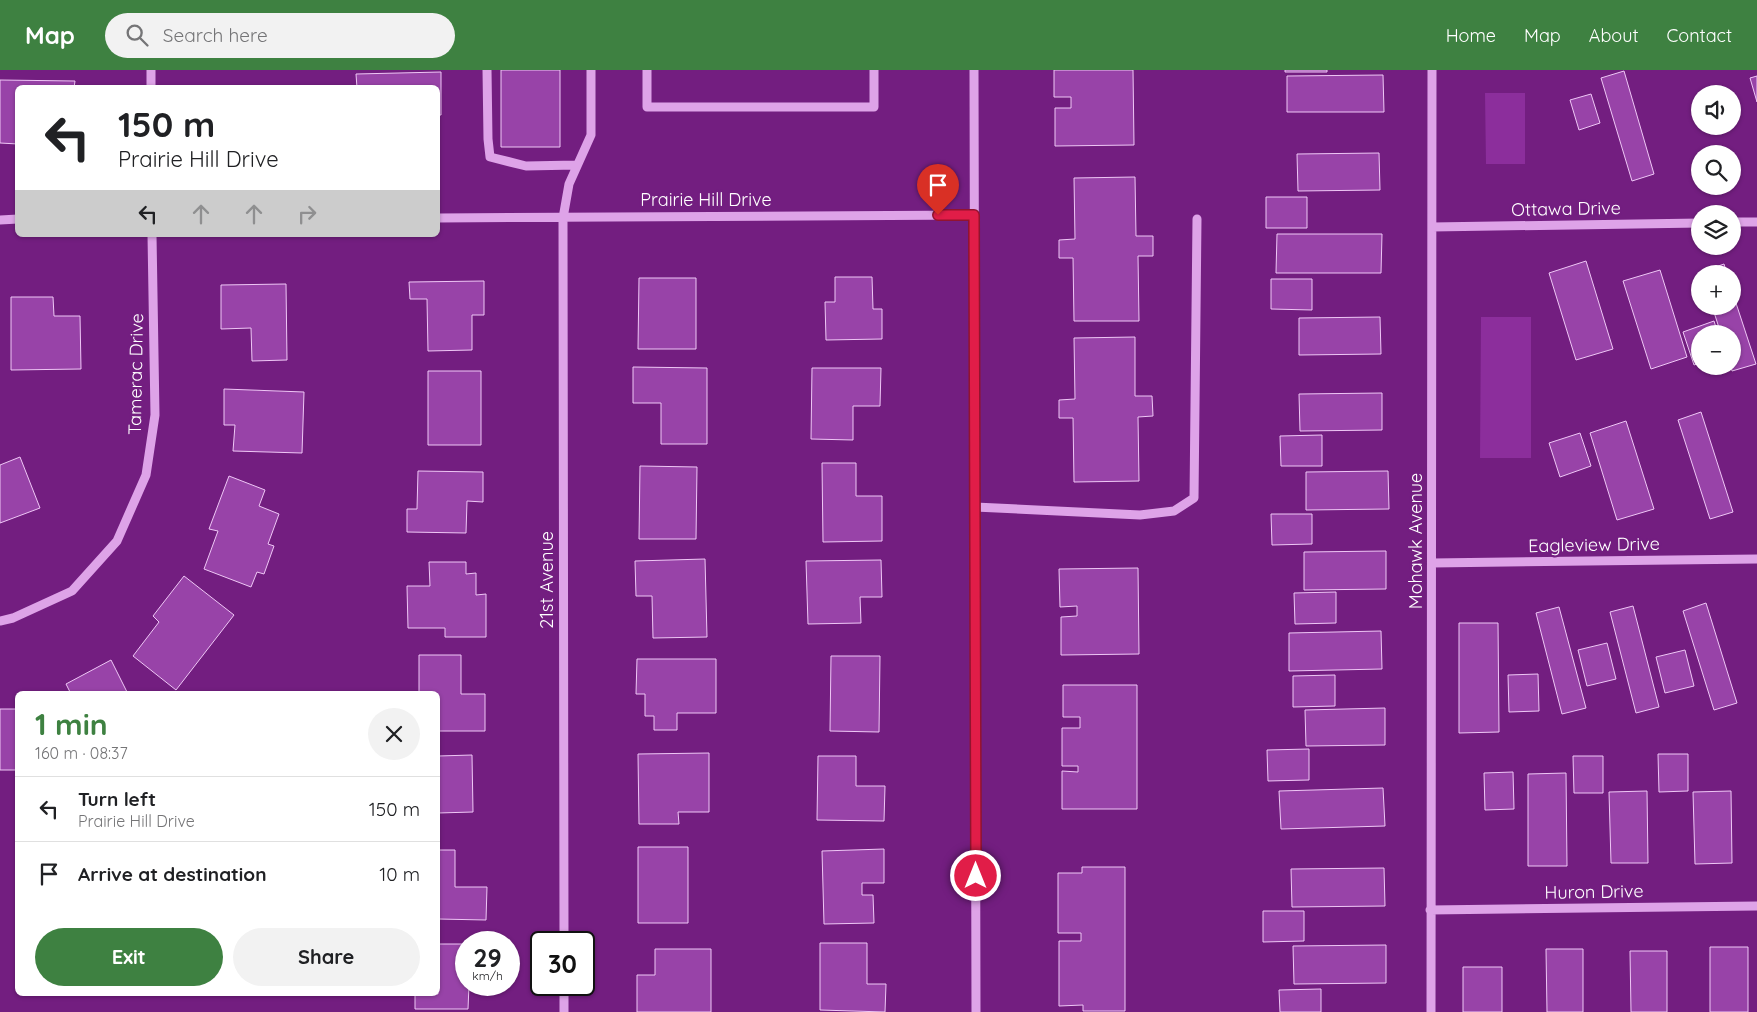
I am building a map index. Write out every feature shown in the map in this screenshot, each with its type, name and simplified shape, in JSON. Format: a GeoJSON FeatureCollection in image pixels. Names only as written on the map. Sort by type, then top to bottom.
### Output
{"type":"FeatureCollection","features":[{"type":"Feature","properties":{"kind":"street"},"geometry":{"type":"LineString","coordinates":[[151,70],[151,85]]}},
{"type":"Feature","properties":{"kind":"street"},"geometry":{"type":"LineString","coordinates":[[487,70],[490,158],[526,166],[576,165]]}},
{"type":"Feature","properties":{"kind":"street","name":"21st Avenue"},"geometry":{"type":"LineString","coordinates":[[564,931],[563,218],[569,184],[591,135],[591,70]]}},
{"type":"Feature","properties":{"kind":"street"},"geometry":{"type":"LineString","coordinates":[[647,70],[646,107],[874,106],[874,70]]}},
{"type":"Feature","properties":{"kind":"street"},"geometry":{"type":"LineString","coordinates":[[974,70],[976,1012]]}},
{"type":"Feature","properties":{"kind":"street","name":"Mohawk Avenue"},"geometry":{"type":"LineString","coordinates":[[1431,1012],[1432,70]]}},
{"type":"Feature","properties":{"kind":"street","name":"Prairie Hill Drive"},"geometry":{"type":"LineString","coordinates":[[440,218],[974,215]]}},
{"type":"Feature","properties":{"kind":"street"},"geometry":{"type":"LineString","coordinates":[[975,507],[1140,515],[1174,511],[1194,498],[1197,219]]}},
{"type":"Feature","properties":{"kind":"street"},"geometry":{"type":"LineString","coordinates":[[0,220],[15,220]]}},
{"type":"Feature","properties":{"kind":"street"},"geometry":{"type":"LineString","coordinates":[[1741,222],[1757,222]]}},
{"type":"Feature","properties":{"kind":"street","name":"Ottawa Drive"},"geometry":{"type":"LineString","coordinates":[[1432,227],[1691,223]]}},
{"type":"Feature","properties":{"kind":"street","name":"Tamerac Drive"},"geometry":{"type":"LineString","coordinates":[[0,621],[13,618],[72,591],[117,541],[146,476],[155,415],[152,237]]}},
{"type":"Feature","properties":{"kind":"street","name":"Eagleview Drive"},"geometry":{"type":"LineString","coordinates":[[1432,563],[1757,559]]}},
{"type":"Feature","properties":{"kind":"street","name":"Huron Drive"},"geometry":{"type":"LineString","coordinates":[[1430,910],[1757,906]]}},
{"type":"Feature","properties":{"kind":"street"},"geometry":{"type":"LineString","coordinates":[[564,996],[564,1012]]}},
{"type":"Feature","properties":{"kind":"shaded area"},"geometry":{"type":"Polygon","coordinates":[[[1485,93],[1525,93],[1525,164],[1486,164],[1485,93]]]}},
{"type":"Feature","properties":{"kind":"shaded area"},"geometry":{"type":"Polygon","coordinates":[[[1481,317],[1531,317],[1531,458],[1480,458],[1481,317]]]}},
{"type":"Feature","properties":{"kind":"building"},"geometry":{"type":"Polygon","coordinates":[[[501,70],[560,70],[560,147],[501,147],[501,70]]]}},
{"type":"Feature","properties":{"kind":"building"},"geometry":{"type":"Polygon","coordinates":[[[1054,70],[1133,70],[1134,145],[1055,146],[1055,108],[1071,108],[1071,97],[1054,97],[1054,70]]]}},
{"type":"Feature","properties":{"kind":"building"},"geometry":{"type":"Polygon","coordinates":[[[1285,70],[1327,70],[1327,72],[1285,72],[1285,70]]]}},
{"type":"Feature","properties":{"kind":"building"},"geometry":{"type":"Polygon","coordinates":[[[1624,71],[1654,174],[1632,181],[1601,78],[1624,71]]]}},
{"type":"Feature","properties":{"kind":"building"},"geometry":{"type":"Polygon","coordinates":[[[441,72],[441,115],[440,85],[357,85],[356,74],[441,72]]]}},
{"type":"Feature","properties":{"kind":"building"},"geometry":{"type":"Polygon","coordinates":[[[1383,75],[1384,112],[1287,112],[1287,76],[1383,75]]]}},
{"type":"Feature","properties":{"kind":"building"},"geometry":{"type":"Polygon","coordinates":[[[1757,76],[1757,102],[1750,78],[1757,76]]]}},
{"type":"Feature","properties":{"kind":"building"},"geometry":{"type":"Polygon","coordinates":[[[0,80],[75,81],[74,85],[15,85],[15,144],[0,143],[0,80]]]}},
{"type":"Feature","properties":{"kind":"building"},"geometry":{"type":"Polygon","coordinates":[[[1591,94],[1600,123],[1579,130],[1570,100],[1591,94]]]}},
{"type":"Feature","properties":{"kind":"building"},"geometry":{"type":"Polygon","coordinates":[[[1379,153],[1380,190],[1298,191],[1297,154],[1379,153]]]}},
{"type":"Feature","properties":{"kind":"building"},"geometry":{"type":"Polygon","coordinates":[[[1135,177],[1136,236],[1153,236],[1153,256],[1138,256],[1139,321],[1074,321],[1073,258],[1059,258],[1059,240],[1075,239],[1074,178],[1135,177]]]}},
{"type":"Feature","properties":{"kind":"building"},"geometry":{"type":"Polygon","coordinates":[[[1266,197],[1307,197],[1307,228],[1266,228],[1266,197]]]}},
{"type":"Feature","properties":{"kind":"building"},"geometry":{"type":"Polygon","coordinates":[[[1277,234],[1382,234],[1381,273],[1276,273],[1277,234]]]}},
{"type":"Feature","properties":{"kind":"building"},"geometry":{"type":"Polygon","coordinates":[[[1586,261],[1613,349],[1576,360],[1549,273],[1586,261]]]}},
{"type":"Feature","properties":{"kind":"building"},"geometry":{"type":"Polygon","coordinates":[[[1660,270],[1687,357],[1651,369],[1623,281],[1660,270]]]}},
{"type":"Feature","properties":{"kind":"building"},"geometry":{"type":"Polygon","coordinates":[[[835,277],[872,277],[873,309],[882,309],[882,339],[826,340],[825,302],[835,302],[835,277]]]}},
{"type":"Feature","properties":{"kind":"building"},"geometry":{"type":"Polygon","coordinates":[[[639,278],[696,278],[696,349],[638,349],[639,278]]]}},
{"type":"Feature","properties":{"kind":"building"},"geometry":{"type":"Polygon","coordinates":[[[1271,279],[1312,279],[1312,310],[1271,309],[1271,279]]]}},
{"type":"Feature","properties":{"kind":"building"},"geometry":{"type":"Polygon","coordinates":[[[484,281],[484,315],[472,315],[472,350],[428,351],[427,299],[410,299],[409,282],[484,281]]]}},
{"type":"Feature","properties":{"kind":"building"},"geometry":{"type":"Polygon","coordinates":[[[286,284],[287,360],[252,361],[251,328],[221,329],[221,285],[286,284]]]}},
{"type":"Feature","properties":{"kind":"building"},"geometry":{"type":"Polygon","coordinates":[[[11,297],[53,297],[54,316],[80,316],[81,369],[11,370],[11,297]]]}},
{"type":"Feature","properties":{"kind":"building"},"geometry":{"type":"Polygon","coordinates":[[[1715,315],[1740,315],[1756,364],[1741,368],[1741,325],[1718,325],[1715,315]]]}},
{"type":"Feature","properties":{"kind":"building"},"geometry":{"type":"Polygon","coordinates":[[[1380,317],[1381,354],[1299,355],[1299,318],[1380,317]]]}},
{"type":"Feature","properties":{"kind":"building"},"geometry":{"type":"Polygon","coordinates":[[[1714,321],[1715,325],[1703,325],[1714,321]]]}},
{"type":"Feature","properties":{"kind":"building"},"geometry":{"type":"Polygon","coordinates":[[[1691,329],[1691,356],[1683,332],[1691,329]]]}},
{"type":"Feature","properties":{"kind":"building"},"geometry":{"type":"Polygon","coordinates":[[[1135,337],[1135,396],[1152,396],[1153,416],[1138,417],[1139,481],[1074,482],[1073,418],[1059,418],[1059,400],[1075,399],[1074,338],[1135,337]]]}},
{"type":"Feature","properties":{"kind":"building"},"geometry":{"type":"Polygon","coordinates":[[[633,367],[707,368],[707,444],[661,444],[661,403],[633,403],[633,367]]]}},
{"type":"Feature","properties":{"kind":"building"},"geometry":{"type":"Polygon","coordinates":[[[812,368],[881,368],[880,406],[853,406],[853,440],[811,439],[812,368]]]}},
{"type":"Feature","properties":{"kind":"building"},"geometry":{"type":"Polygon","coordinates":[[[428,371],[481,371],[481,445],[428,445],[428,371]]]}},
{"type":"Feature","properties":{"kind":"building"},"geometry":{"type":"Polygon","coordinates":[[[224,389],[304,392],[302,453],[233,451],[235,425],[224,425],[224,389]]]}},
{"type":"Feature","properties":{"kind":"building"},"geometry":{"type":"Polygon","coordinates":[[[1382,393],[1382,430],[1300,431],[1299,394],[1382,393]]]}},
{"type":"Feature","properties":{"kind":"building"},"geometry":{"type":"Polygon","coordinates":[[[1701,412],[1733,512],[1710,519],[1678,420],[1701,412]]]}},
{"type":"Feature","properties":{"kind":"building"},"geometry":{"type":"Polygon","coordinates":[[[1626,421],[1654,509],[1617,520],[1590,433],[1626,421]]]}},
{"type":"Feature","properties":{"kind":"building"},"geometry":{"type":"Polygon","coordinates":[[[1580,433],[1591,466],[1560,477],[1549,443],[1580,433]]]}},
{"type":"Feature","properties":{"kind":"building"},"geometry":{"type":"Polygon","coordinates":[[[1322,435],[1322,466],[1281,466],[1280,436],[1322,435]]]}},
{"type":"Feature","properties":{"kind":"building"},"geometry":{"type":"Polygon","coordinates":[[[20,457],[40,508],[0,523],[0,465],[20,457]]]}},
{"type":"Feature","properties":{"kind":"building"},"geometry":{"type":"Polygon","coordinates":[[[822,463],[856,463],[856,496],[882,496],[882,541],[823,542],[822,463]]]}},
{"type":"Feature","properties":{"kind":"building"},"geometry":{"type":"Polygon","coordinates":[[[640,466],[697,467],[696,539],[639,539],[640,466]]]}},
{"type":"Feature","properties":{"kind":"building"},"geometry":{"type":"Polygon","coordinates":[[[418,471],[483,472],[483,502],[467,501],[466,533],[407,532],[407,509],[417,509],[418,471]]]}},
{"type":"Feature","properties":{"kind":"building"},"geometry":{"type":"Polygon","coordinates":[[[1388,471],[1389,509],[1306,510],[1306,472],[1388,471]]]}},
{"type":"Feature","properties":{"kind":"building"},"geometry":{"type":"Polygon","coordinates":[[[229,476],[265,490],[259,506],[279,514],[268,544],[274,546],[264,574],[257,572],[251,587],[204,569],[218,531],[209,529],[229,476]]]}},
{"type":"Feature","properties":{"kind":"building"},"geometry":{"type":"Polygon","coordinates":[[[1271,514],[1312,514],[1312,544],[1272,545],[1271,514]]]}},
{"type":"Feature","properties":{"kind":"building"},"geometry":{"type":"Polygon","coordinates":[[[1386,551],[1386,589],[1304,590],[1304,552],[1386,551]]]}},
{"type":"Feature","properties":{"kind":"building"},"geometry":{"type":"Polygon","coordinates":[[[705,559],[707,637],[653,638],[652,596],[636,596],[635,561],[705,559]]]}},
{"type":"Feature","properties":{"kind":"building"},"geometry":{"type":"Polygon","coordinates":[[[881,560],[882,597],[860,597],[861,623],[808,624],[806,561],[881,560]]]}},
{"type":"Feature","properties":{"kind":"building"},"geometry":{"type":"Polygon","coordinates":[[[429,562],[466,562],[466,574],[476,573],[476,595],[486,594],[486,637],[445,637],[445,628],[408,628],[407,586],[430,586],[429,562]]]}},
{"type":"Feature","properties":{"kind":"building"},"geometry":{"type":"Polygon","coordinates":[[[1138,568],[1139,654],[1061,655],[1061,617],[1077,616],[1077,606],[1060,607],[1059,569],[1138,568]]]}},
{"type":"Feature","properties":{"kind":"building"},"geometry":{"type":"Polygon","coordinates":[[[184,576],[234,615],[176,690],[133,656],[159,622],[153,616],[184,576]]]}},
{"type":"Feature","properties":{"kind":"building"},"geometry":{"type":"Polygon","coordinates":[[[1336,592],[1336,623],[1295,624],[1294,593],[1336,592]]]}},
{"type":"Feature","properties":{"kind":"building"},"geometry":{"type":"Polygon","coordinates":[[[1706,603],[1737,703],[1714,710],[1683,611],[1706,603]]]}},
{"type":"Feature","properties":{"kind":"building"},"geometry":{"type":"Polygon","coordinates":[[[1633,606],[1659,707],[1636,713],[1610,612],[1633,606]]]}},
{"type":"Feature","properties":{"kind":"building"},"geometry":{"type":"Polygon","coordinates":[[[1559,607],[1586,708],[1562,714],[1536,613],[1559,607]]]}},
{"type":"Feature","properties":{"kind":"building"},"geometry":{"type":"Polygon","coordinates":[[[1459,623],[1498,623],[1499,732],[1459,733],[1459,623]]]}},
{"type":"Feature","properties":{"kind":"building"},"geometry":{"type":"Polygon","coordinates":[[[1381,631],[1382,669],[1289,671],[1289,633],[1381,631]]]}},
{"type":"Feature","properties":{"kind":"building"},"geometry":{"type":"Polygon","coordinates":[[[1607,643],[1616,679],[1587,686],[1578,650],[1607,643]]]}},
{"type":"Feature","properties":{"kind":"building"},"geometry":{"type":"Polygon","coordinates":[[[1685,650],[1694,686],[1665,693],[1656,657],[1685,650]]]}},
{"type":"Feature","properties":{"kind":"building"},"geometry":{"type":"Polygon","coordinates":[[[419,655],[461,655],[461,694],[485,694],[485,731],[440,731],[440,691],[419,691],[419,655]]]}},
{"type":"Feature","properties":{"kind":"building"},"geometry":{"type":"Polygon","coordinates":[[[831,656],[880,656],[879,732],[830,731],[831,656]]]}},
{"type":"Feature","properties":{"kind":"building"},"geometry":{"type":"Polygon","coordinates":[[[637,659],[716,659],[716,713],[677,713],[677,730],[654,730],[654,716],[645,716],[645,694],[636,694],[637,659]]]}},
{"type":"Feature","properties":{"kind":"building"},"geometry":{"type":"Polygon","coordinates":[[[111,660],[126,691],[70,691],[66,684],[111,660]]]}},
{"type":"Feature","properties":{"kind":"building"},"geometry":{"type":"Polygon","coordinates":[[[1538,674],[1539,711],[1509,712],[1508,675],[1538,674]]]}},
{"type":"Feature","properties":{"kind":"building"},"geometry":{"type":"Polygon","coordinates":[[[1335,675],[1335,706],[1293,707],[1293,676],[1335,675]]]}},
{"type":"Feature","properties":{"kind":"building"},"geometry":{"type":"Polygon","coordinates":[[[1063,685],[1137,685],[1137,809],[1062,809],[1062,771],[1078,772],[1078,766],[1062,766],[1062,728],[1080,728],[1080,717],[1063,717],[1063,685]]]}},
{"type":"Feature","properties":{"kind":"building"},"geometry":{"type":"Polygon","coordinates":[[[1385,708],[1385,745],[1306,746],[1305,710],[1385,708]]]}},
{"type":"Feature","properties":{"kind":"building"},"geometry":{"type":"Polygon","coordinates":[[[0,709],[15,709],[15,770],[0,770],[0,709]]]}},
{"type":"Feature","properties":{"kind":"building"},"geometry":{"type":"Polygon","coordinates":[[[1309,749],[1309,780],[1268,781],[1267,750],[1309,749]]]}},
{"type":"Feature","properties":{"kind":"building"},"geometry":{"type":"Polygon","coordinates":[[[709,753],[709,812],[678,812],[679,824],[639,824],[638,754],[709,753]]]}},
{"type":"Feature","properties":{"kind":"building"},"geometry":{"type":"Polygon","coordinates":[[[1658,754],[1688,754],[1688,791],[1659,792],[1658,754]]]}},
{"type":"Feature","properties":{"kind":"building"},"geometry":{"type":"Polygon","coordinates":[[[472,755],[473,812],[440,813],[440,756],[472,755]]]}},
{"type":"Feature","properties":{"kind":"building"},"geometry":{"type":"Polygon","coordinates":[[[818,756],[856,756],[856,786],[885,786],[884,821],[817,820],[818,756]]]}},
{"type":"Feature","properties":{"kind":"building"},"geometry":{"type":"Polygon","coordinates":[[[1573,756],[1603,756],[1603,793],[1574,793],[1573,756]]]}},
{"type":"Feature","properties":{"kind":"building"},"geometry":{"type":"Polygon","coordinates":[[[1513,772],[1514,809],[1485,810],[1484,773],[1513,772]]]}},
{"type":"Feature","properties":{"kind":"building"},"geometry":{"type":"Polygon","coordinates":[[[1566,773],[1567,866],[1528,866],[1528,774],[1566,773]]]}},
{"type":"Feature","properties":{"kind":"building"},"geometry":{"type":"Polygon","coordinates":[[[1383,788],[1385,826],[1281,829],[1279,791],[1383,788]]]}},
{"type":"Feature","properties":{"kind":"building"},"geometry":{"type":"Polygon","coordinates":[[[1647,791],[1648,863],[1611,863],[1609,792],[1647,791]]]}},
{"type":"Feature","properties":{"kind":"building"},"geometry":{"type":"Polygon","coordinates":[[[1731,791],[1732,863],[1695,864],[1693,792],[1731,791]]]}},
{"type":"Feature","properties":{"kind":"building"},"geometry":{"type":"Polygon","coordinates":[[[638,847],[688,847],[688,923],[638,923],[638,847]]]}},
{"type":"Feature","properties":{"kind":"building"},"geometry":{"type":"Polygon","coordinates":[[[884,849],[884,883],[862,883],[862,895],[873,895],[874,923],[824,924],[822,851],[884,849]]]}},
{"type":"Feature","properties":{"kind":"building"},"geometry":{"type":"Polygon","coordinates":[[[440,850],[455,850],[455,887],[487,887],[486,920],[440,919],[440,850]]]}},
{"type":"Feature","properties":{"kind":"building"},"geometry":{"type":"Polygon","coordinates":[[[1082,867],[1125,867],[1125,1011],[1083,1011],[1083,1005],[1059,1006],[1059,941],[1081,941],[1081,933],[1058,933],[1058,873],[1082,873],[1082,867]]]}},
{"type":"Feature","properties":{"kind":"building"},"geometry":{"type":"Polygon","coordinates":[[[1384,868],[1385,906],[1292,907],[1291,869],[1384,868]]]}},
{"type":"Feature","properties":{"kind":"building"},"geometry":{"type":"Polygon","coordinates":[[[1263,911],[1304,911],[1304,941],[1263,942],[1263,911]]]}},
{"type":"Feature","properties":{"kind":"building"},"geometry":{"type":"Polygon","coordinates":[[[820,943],[867,943],[867,984],[886,984],[885,1012],[820,1010],[820,943]]]}},
{"type":"Feature","properties":{"kind":"building"},"geometry":{"type":"Polygon","coordinates":[[[440,944],[455,944],[455,996],[469,996],[468,1009],[415,1009],[415,996],[440,996],[440,944]]]}},
{"type":"Feature","properties":{"kind":"building"},"geometry":{"type":"Polygon","coordinates":[[[1386,945],[1386,983],[1294,984],[1293,946],[1386,945]]]}},
{"type":"Feature","properties":{"kind":"building"},"geometry":{"type":"Polygon","coordinates":[[[1710,947],[1748,947],[1748,1012],[1710,1012],[1710,947]]]}},
{"type":"Feature","properties":{"kind":"building"},"geometry":{"type":"Polygon","coordinates":[[[655,949],[711,949],[711,1012],[637,1012],[637,975],[655,975],[655,949]]]}},
{"type":"Feature","properties":{"kind":"building"},"geometry":{"type":"Polygon","coordinates":[[[1546,949],[1583,949],[1583,1012],[1547,1012],[1546,949]]]}},
{"type":"Feature","properties":{"kind":"building"},"geometry":{"type":"Polygon","coordinates":[[[1630,951],[1667,951],[1667,1012],[1631,1012],[1630,951]]]}},
{"type":"Feature","properties":{"kind":"building"},"geometry":{"type":"Polygon","coordinates":[[[1463,967],[1502,967],[1502,1012],[1463,1012],[1463,967]]]}},
{"type":"Feature","properties":{"kind":"building"},"geometry":{"type":"Polygon","coordinates":[[[1321,989],[1321,1012],[1280,1012],[1279,990],[1321,989]]]}},
{"type":"Feature","properties":{"kind":"route"},"geometry":{"type":"LineString","coordinates":[[938,215],[974,215],[976,876]]}}]}
